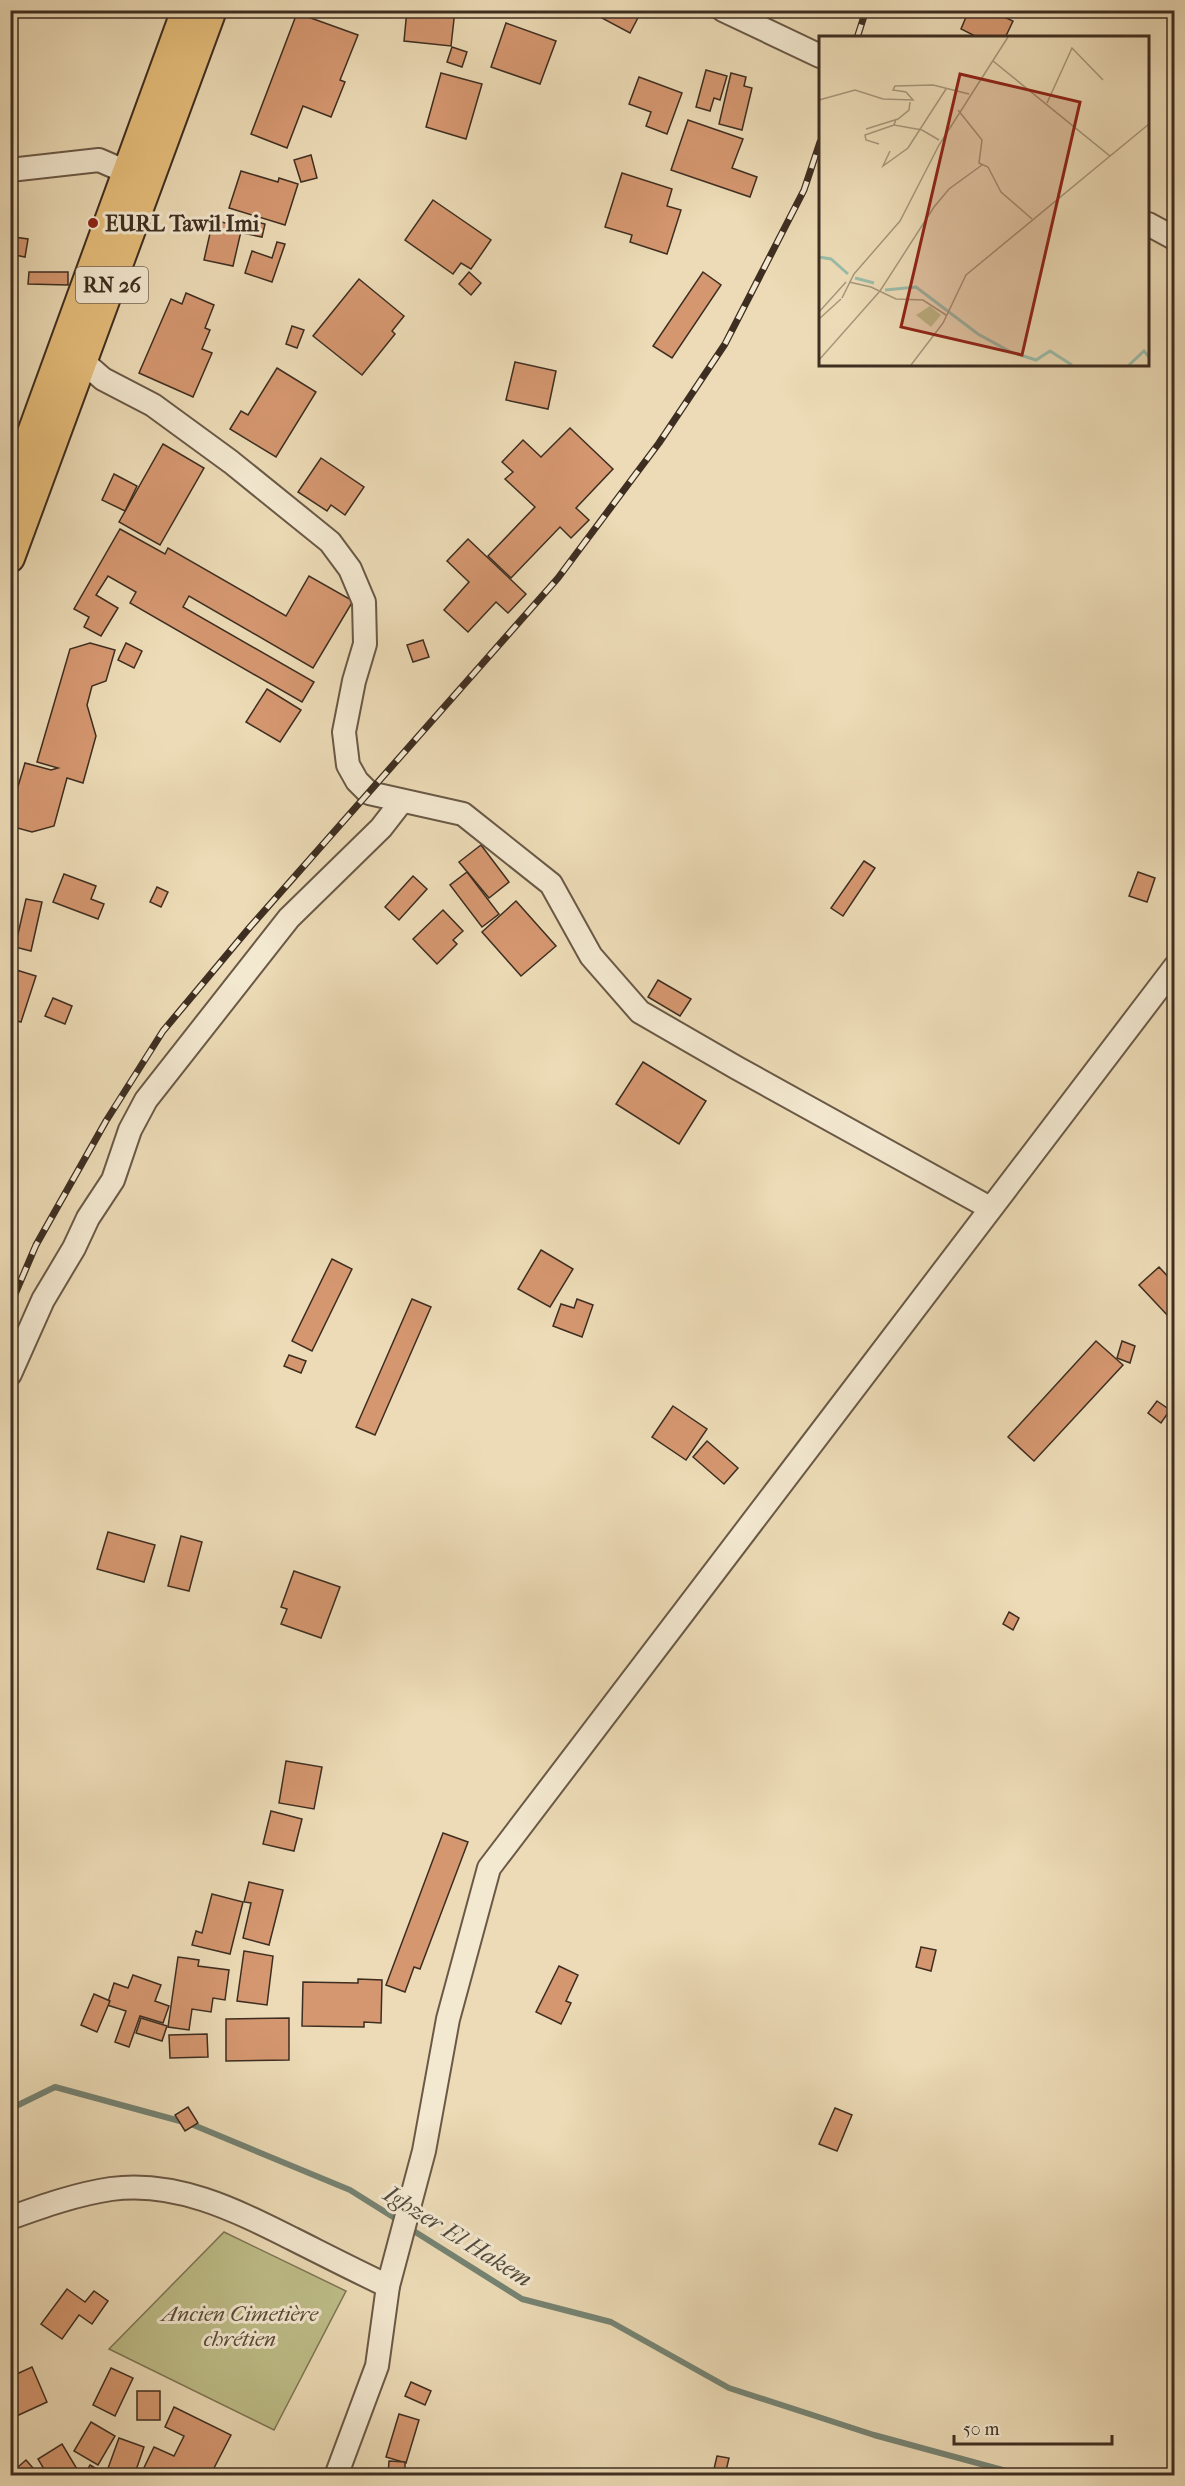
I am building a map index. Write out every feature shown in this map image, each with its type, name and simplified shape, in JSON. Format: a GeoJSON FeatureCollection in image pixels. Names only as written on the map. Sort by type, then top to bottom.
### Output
{"type":"FeatureCollection","features":[{"type":"Feature","properties":{"kind":"main road","name":"RN 26"},"geometry":{"type":"LineString","coordinates":[[10,558],[129,173],[186,10]]}},
{"type":"Feature","properties":{"kind":"main road","name":"RN 26"},"geometry":{"type":"LineString","coordinates":[[10,493],[74,353],[213,10]]}},
{"type":"Feature","properties":{"kind":"street"},"geometry":{"type":"LineString","coordinates":[[723,10],[819,56]]}},
{"type":"Feature","properties":{"kind":"street"},"geometry":{"type":"LineString","coordinates":[[10,170],[99,160],[129,173]]}},
{"type":"Feature","properties":{"kind":"street"},"geometry":{"type":"LineString","coordinates":[[1149,225],[1174,238]]}},
{"type":"Feature","properties":{"kind":"street"},"geometry":{"type":"LineString","coordinates":[[74,353],[103,379],[153,405],[199,438],[322,534],[350,569],[364,602],[365,644],[354,681],[344,732],[348,765],[357,782],[369,793],[463,814],[551,884],[591,956],[640,1011],[737,1068],[990,1208]]}},
{"type":"Feature","properties":{"kind":"street"},"geometry":{"type":"LineString","coordinates":[[10,1374],[43,1300],[74,1248],[87,1218],[113,1180],[130,1130],[146,1100],[289,918],[381,828],[402,801]]}},
{"type":"Feature","properties":{"kind":"street"},"geometry":{"type":"LineString","coordinates":[[336,2475],[377,2366],[387,2286],[424,2151],[447,2019],[489,1868],[1174,968]]}},
{"type":"Feature","properties":{"kind":"street"},"geometry":{"type":"LineString","coordinates":[[10,2218],[45,2205],[111,2189],[142,2188],[189,2194],[231,2208],[387,2286]]}},
{"type":"Feature","properties":{"kind":"green space","name":"Ancien Cimetière chrétien"},"geometry":{"type":"Polygon","coordinates":[[[224,2232],[346,2291],[274,2430],[109,2349],[224,2232]]]}},
{"type":"Feature","properties":{"kind":"building"},"geometry":{"type":"Polygon","coordinates":[[[407,10],[455,10],[451,46],[404,41],[407,10]]]}},
{"type":"Feature","properties":{"kind":"building"},"geometry":{"type":"Polygon","coordinates":[[[604,10],[642,10],[630,33],[600,17],[604,10]]]}},
{"type":"Feature","properties":{"kind":"building"},"geometry":{"type":"Polygon","coordinates":[[[969,10],[1002,10],[1000,15],[1013,21],[1006,36],[975,36],[961,29],[969,10]]]}},
{"type":"Feature","properties":{"kind":"building"},"geometry":{"type":"Polygon","coordinates":[[[297,13],[358,35],[340,80],[345,82],[331,117],[303,106],[287,148],[251,134],[297,13]]]}},
{"type":"Feature","properties":{"kind":"building"},"geometry":{"type":"Polygon","coordinates":[[[506,23],[556,41],[540,84],[491,67],[506,23]]]}},
{"type":"Feature","properties":{"kind":"building"},"geometry":{"type":"Polygon","coordinates":[[[452,47],[467,52],[462,67],[447,62],[452,47]]]}},
{"type":"Feature","properties":{"kind":"building"},"geometry":{"type":"Polygon","coordinates":[[[706,70],[727,76],[720,100],[714,98],[710,111],[696,107],[706,70]]]}},
{"type":"Feature","properties":{"kind":"building"},"geometry":{"type":"Polygon","coordinates":[[[441,73],[482,84],[466,139],[426,127],[441,73]]]}},
{"type":"Feature","properties":{"kind":"building"},"geometry":{"type":"Polygon","coordinates":[[[731,73],[746,77],[744,86],[752,88],[742,130],[719,124],[731,73]]]}},
{"type":"Feature","properties":{"kind":"building"},"geometry":{"type":"Polygon","coordinates":[[[639,77],[682,93],[667,134],[646,126],[651,112],[629,104],[639,77]]]}},
{"type":"Feature","properties":{"kind":"building"},"geometry":{"type":"Polygon","coordinates":[[[688,120],[743,139],[732,168],[757,177],[750,197],[671,170],[688,120]]]}},
{"type":"Feature","properties":{"kind":"building"},"geometry":{"type":"Polygon","coordinates":[[[311,155],[317,178],[301,182],[294,160],[311,155]]]}},
{"type":"Feature","properties":{"kind":"building"},"geometry":{"type":"Polygon","coordinates":[[[241,171],[278,182],[279,178],[298,184],[285,225],[229,208],[241,171]]]}},
{"type":"Feature","properties":{"kind":"building"},"geometry":{"type":"Polygon","coordinates":[[[622,173],[672,189],[667,206],[681,210],[667,254],[630,242],[632,235],[605,227],[622,173]]]}},
{"type":"Feature","properties":{"kind":"building"},"geometry":{"type":"Polygon","coordinates":[[[433,200],[491,240],[471,269],[461,263],[453,274],[405,240],[433,200]]]}},
{"type":"Feature","properties":{"kind":"building"},"geometry":{"type":"Polygon","coordinates":[[[10,218],[17,220],[14,237],[28,239],[25,257],[10,254],[10,218]]]}},
{"type":"Feature","properties":{"kind":"building"},"geometry":{"type":"Polygon","coordinates":[[[245,219],[265,224],[262,237],[242,233],[245,219]]]}},
{"type":"Feature","properties":{"kind":"building"},"geometry":{"type":"Polygon","coordinates":[[[213,220],[242,227],[233,266],[204,260],[213,220]]]}},
{"type":"Feature","properties":{"kind":"building"},"geometry":{"type":"Polygon","coordinates":[[[277,242],[285,244],[272,282],[245,273],[252,251],[272,258],[277,242]]]}},
{"type":"Feature","properties":{"kind":"building"},"geometry":{"type":"Polygon","coordinates":[[[29,272],[68,272],[68,285],[28,284],[29,272]]]}},
{"type":"Feature","properties":{"kind":"building"},"geometry":{"type":"Polygon","coordinates":[[[469,272],[481,283],[471,295],[459,284],[469,272]]]}},
{"type":"Feature","properties":{"kind":"building"},"geometry":{"type":"Polygon","coordinates":[[[703,272],[721,285],[672,358],[653,346],[703,272]]]}},
{"type":"Feature","properties":{"kind":"building"},"geometry":{"type":"Polygon","coordinates":[[[359,279],[404,316],[392,331],[395,334],[362,375],[313,336],[359,279]]]}},
{"type":"Feature","properties":{"kind":"building"},"geometry":{"type":"Polygon","coordinates":[[[10,288],[17,290],[10,319],[10,288]]]}},
{"type":"Feature","properties":{"kind":"building"},"geometry":{"type":"Polygon","coordinates":[[[186,293],[214,305],[205,328],[210,330],[202,349],[212,353],[193,397],[139,373],[171,299],[182,304],[186,293]]]}},
{"type":"Feature","properties":{"kind":"building"},"geometry":{"type":"Polygon","coordinates":[[[292,326],[304,330],[297,348],[286,344],[292,326]]]}},
{"type":"Feature","properties":{"kind":"building"},"geometry":{"type":"Polygon","coordinates":[[[515,362],[556,371],[548,409],[506,400],[515,362]]]}},
{"type":"Feature","properties":{"kind":"building"},"geometry":{"type":"Polygon","coordinates":[[[277,368],[316,392],[276,457],[230,429],[241,411],[248,415],[277,368]]]}},
{"type":"Feature","properties":{"kind":"building"},"geometry":{"type":"Polygon","coordinates":[[[570,428],[613,469],[576,508],[589,520],[571,538],[560,527],[511,578],[488,556],[535,507],[505,479],[513,472],[502,462],[523,440],[541,457],[570,428]]]}},
{"type":"Feature","properties":{"kind":"building"},"geometry":{"type":"Polygon","coordinates":[[[163,444],[204,468],[160,545],[119,522],[163,444]]]}},
{"type":"Feature","properties":{"kind":"building"},"geometry":{"type":"Polygon","coordinates":[[[321,458],[364,487],[345,515],[331,505],[327,511],[298,492],[321,458]]]}},
{"type":"Feature","properties":{"kind":"building"},"geometry":{"type":"Polygon","coordinates":[[[114,474],[137,486],[125,511],[102,500],[114,474]]]}},
{"type":"Feature","properties":{"kind":"building"},"geometry":{"type":"Polygon","coordinates":[[[120,529],[165,554],[168,548],[286,616],[309,576],[353,601],[313,668],[189,596],[183,607],[314,682],[302,702],[130,603],[136,592],[108,576],[96,595],[118,608],[101,636],[84,627],[89,617],[74,609],[120,529]]]}},
{"type":"Feature","properties":{"kind":"building"},"geometry":{"type":"Polygon","coordinates":[[[468,539],[526,594],[508,613],[496,602],[468,632],[444,610],[469,582],[447,561],[468,539]]]}},
{"type":"Feature","properties":{"kind":"building"},"geometry":{"type":"Polygon","coordinates":[[[423,640],[429,657],[413,662],[407,645],[423,640]]]}},
{"type":"Feature","properties":{"kind":"building"},"geometry":{"type":"Polygon","coordinates":[[[90,643],[115,650],[106,681],[92,686],[87,705],[96,736],[83,783],[67,778],[54,826],[32,832],[10,826],[10,813],[25,763],[51,770],[58,768],[37,762],[70,649],[90,643]]]}},
{"type":"Feature","properties":{"kind":"building"},"geometry":{"type":"Polygon","coordinates":[[[126,643],[142,651],[134,668],[118,660],[126,643]]]}},
{"type":"Feature","properties":{"kind":"building"},"geometry":{"type":"Polygon","coordinates":[[[267,689],[301,710],[280,742],[246,722],[267,689]]]}},
{"type":"Feature","properties":{"kind":"building"},"geometry":{"type":"Polygon","coordinates":[[[481,845],[509,882],[489,898],[459,862],[481,845]]]}},
{"type":"Feature","properties":{"kind":"building"},"geometry":{"type":"Polygon","coordinates":[[[864,861],[875,868],[843,916],[831,908],[864,861]]]}},
{"type":"Feature","properties":{"kind":"building"},"geometry":{"type":"Polygon","coordinates":[[[467,872],[499,914],[482,927],[450,885],[467,872]]]}},
{"type":"Feature","properties":{"kind":"building"},"geometry":{"type":"Polygon","coordinates":[[[1138,872],[1155,878],[1147,902],[1129,896],[1138,872]]]}},
{"type":"Feature","properties":{"kind":"building"},"geometry":{"type":"Polygon","coordinates":[[[64,874],[96,886],[91,899],[104,904],[98,919],[53,902],[64,874]]]}},
{"type":"Feature","properties":{"kind":"building"},"geometry":{"type":"Polygon","coordinates":[[[413,876],[427,889],[399,920],[385,907],[413,876]]]}},
{"type":"Feature","properties":{"kind":"building"},"geometry":{"type":"Polygon","coordinates":[[[157,887],[168,892],[161,907],[150,902],[157,887]]]}},
{"type":"Feature","properties":{"kind":"building"},"geometry":{"type":"Polygon","coordinates":[[[26,899],[42,902],[31,951],[15,947],[26,899]]]}},
{"type":"Feature","properties":{"kind":"building"},"geometry":{"type":"Polygon","coordinates":[[[516,901],[556,946],[521,976],[482,932],[516,901]]]}},
{"type":"Feature","properties":{"kind":"building"},"geometry":{"type":"Polygon","coordinates":[[[443,910],[463,931],[453,940],[457,944],[437,964],[413,939],[443,910]]]}},
{"type":"Feature","properties":{"kind":"building"},"geometry":{"type":"Polygon","coordinates":[[[10,968],[36,976],[21,1022],[10,1019],[10,968]]]}},
{"type":"Feature","properties":{"kind":"building"},"geometry":{"type":"Polygon","coordinates":[[[658,980],[691,999],[680,1016],[648,997],[658,980]]]}},
{"type":"Feature","properties":{"kind":"building"},"geometry":{"type":"Polygon","coordinates":[[[53,998],[72,1006],[65,1024],[45,1016],[53,998]]]}},
{"type":"Feature","properties":{"kind":"building"},"geometry":{"type":"Polygon","coordinates":[[[10,1029],[17,1031],[10,1060],[10,1029]]]}},
{"type":"Feature","properties":{"kind":"building"},"geometry":{"type":"Polygon","coordinates":[[[643,1062],[706,1101],[679,1144],[616,1104],[643,1062]]]}},
{"type":"Feature","properties":{"kind":"building"},"geometry":{"type":"Polygon","coordinates":[[[541,1250],[573,1269],[550,1307],[518,1289],[541,1250]]]}},
{"type":"Feature","properties":{"kind":"building"},"geometry":{"type":"Polygon","coordinates":[[[332,1259],[352,1269],[312,1351],[292,1341],[332,1259]]]}},
{"type":"Feature","properties":{"kind":"building"},"geometry":{"type":"Polygon","coordinates":[[[1159,1267],[1174,1283],[1174,1312],[1169,1317],[1139,1285],[1159,1267]]]}},
{"type":"Feature","properties":{"kind":"building"},"geometry":{"type":"Polygon","coordinates":[[[412,1299],[431,1307],[375,1435],[356,1427],[412,1299]]]}},
{"type":"Feature","properties":{"kind":"building"},"geometry":{"type":"Polygon","coordinates":[[[577,1299],[593,1305],[582,1337],[553,1326],[561,1304],[574,1308],[577,1299]]]}},
{"type":"Feature","properties":{"kind":"building"},"geometry":{"type":"Polygon","coordinates":[[[1096,1341],[1123,1365],[1034,1461],[1008,1437],[1096,1341]]]}},
{"type":"Feature","properties":{"kind":"building"},"geometry":{"type":"Polygon","coordinates":[[[1122,1341],[1135,1346],[1130,1363],[1117,1358],[1122,1341]]]}},
{"type":"Feature","properties":{"kind":"building"},"geometry":{"type":"Polygon","coordinates":[[[289,1355],[306,1361],[301,1373],[284,1366],[289,1355]]]}},
{"type":"Feature","properties":{"kind":"building"},"geometry":{"type":"Polygon","coordinates":[[[1157,1401],[1170,1410],[1161,1423],[1148,1413],[1157,1401]]]}},
{"type":"Feature","properties":{"kind":"building"},"geometry":{"type":"Polygon","coordinates":[[[673,1406],[707,1429],[686,1460],[652,1437],[673,1406]]]}},
{"type":"Feature","properties":{"kind":"building"},"geometry":{"type":"Polygon","coordinates":[[[707,1441],[738,1468],[724,1484],[693,1457],[707,1441]]]}},
{"type":"Feature","properties":{"kind":"building"},"geometry":{"type":"Polygon","coordinates":[[[108,1532],[155,1545],[144,1582],[97,1569],[108,1532]]]}},
{"type":"Feature","properties":{"kind":"building"},"geometry":{"type":"Polygon","coordinates":[[[181,1536],[202,1542],[189,1591],[168,1586],[181,1536]]]}},
{"type":"Feature","properties":{"kind":"building"},"geometry":{"type":"Polygon","coordinates":[[[294,1571],[340,1587],[321,1638],[281,1624],[287,1609],[281,1607],[294,1571]]]}},
{"type":"Feature","properties":{"kind":"building"},"geometry":{"type":"Polygon","coordinates":[[[1009,1612],[1019,1618],[1013,1630],[1003,1624],[1009,1612]]]}},
{"type":"Feature","properties":{"kind":"building"},"geometry":{"type":"Polygon","coordinates":[[[286,1761],[322,1767],[314,1809],[279,1803],[286,1761]]]}},
{"type":"Feature","properties":{"kind":"building"},"geometry":{"type":"Polygon","coordinates":[[[271,1811],[302,1819],[294,1851],[263,1844],[271,1811]]]}},
{"type":"Feature","properties":{"kind":"building"},"geometry":{"type":"Polygon","coordinates":[[[443,1833],[468,1842],[420,1969],[414,1967],[405,1992],[386,1985],[443,1833]]]}},
{"type":"Feature","properties":{"kind":"building"},"geometry":{"type":"Polygon","coordinates":[[[249,1882],[283,1890],[269,1945],[243,1938],[251,1903],[244,1902],[249,1882]]]}},
{"type":"Feature","properties":{"kind":"building"},"geometry":{"type":"Polygon","coordinates":[[[212,1894],[243,1902],[230,1954],[192,1945],[196,1931],[202,1933],[212,1894]]]}},
{"type":"Feature","properties":{"kind":"building"},"geometry":{"type":"Polygon","coordinates":[[[921,1947],[936,1950],[931,1971],[916,1967],[921,1947]]]}},
{"type":"Feature","properties":{"kind":"building"},"geometry":{"type":"Polygon","coordinates":[[[244,1951],[273,1956],[267,2005],[237,2001],[244,1951]]]}},
{"type":"Feature","properties":{"kind":"building"},"geometry":{"type":"Polygon","coordinates":[[[178,1957],[199,1960],[198,1966],[229,1970],[225,2000],[213,1998],[211,2012],[192,2009],[189,2030],[168,2027],[178,1957]]]}},
{"type":"Feature","properties":{"kind":"building"},"geometry":{"type":"Polygon","coordinates":[[[559,1966],[578,1975],[566,2001],[571,2003],[561,2024],[536,2012],[559,1966]]]}},
{"type":"Feature","properties":{"kind":"building"},"geometry":{"type":"Polygon","coordinates":[[[133,1975],[161,1985],[155,2001],[169,2006],[163,2023],[140,2016],[129,2047],[115,2042],[126,2011],[107,2005],[114,1983],[128,1988],[133,1975]]]}},
{"type":"Feature","properties":{"kind":"building"},"geometry":{"type":"Polygon","coordinates":[[[358,1979],[382,1980],[381,2023],[364,2022],[364,2027],[302,2026],[303,1982],[358,1983],[358,1979]]]}},
{"type":"Feature","properties":{"kind":"building"},"geometry":{"type":"Polygon","coordinates":[[[94,1994],[110,2001],[97,2032],[81,2025],[94,1994]]]}},
{"type":"Feature","properties":{"kind":"building"},"geometry":{"type":"Polygon","coordinates":[[[141,2018],[167,2026],[162,2041],[136,2033],[141,2018]]]}},
{"type":"Feature","properties":{"kind":"building"},"geometry":{"type":"Polygon","coordinates":[[[289,2018],[289,2060],[226,2061],[226,2019],[289,2018]]]}},
{"type":"Feature","properties":{"kind":"building"},"geometry":{"type":"Polygon","coordinates":[[[207,2034],[208,2057],[170,2058],[169,2035],[207,2034]]]}},
{"type":"Feature","properties":{"kind":"building"},"geometry":{"type":"Polygon","coordinates":[[[188,2107],[198,2123],[185,2131],[175,2115],[188,2107]]]}},
{"type":"Feature","properties":{"kind":"building"},"geometry":{"type":"Polygon","coordinates":[[[835,2108],[852,2115],[837,2151],[819,2144],[835,2108]]]}},
{"type":"Feature","properties":{"kind":"building"},"geometry":{"type":"Polygon","coordinates":[[[67,2289],[85,2302],[94,2291],[108,2301],[92,2324],[79,2315],[62,2339],[41,2324],[67,2289]]]}},
{"type":"Feature","properties":{"kind":"building"},"geometry":{"type":"Polygon","coordinates":[[[32,2367],[47,2402],[10,2419],[10,2377],[32,2367]]]}},
{"type":"Feature","properties":{"kind":"building"},"geometry":{"type":"Polygon","coordinates":[[[111,2368],[133,2378],[115,2416],[93,2405],[111,2368]]]}},
{"type":"Feature","properties":{"kind":"building"},"geometry":{"type":"Polygon","coordinates":[[[411,2382],[431,2391],[425,2405],[405,2396],[411,2382]]]}},
{"type":"Feature","properties":{"kind":"building"},"geometry":{"type":"Polygon","coordinates":[[[137,2391],[160,2391],[160,2420],[137,2420],[137,2391]]]}},
{"type":"Feature","properties":{"kind":"building"},"geometry":{"type":"Polygon","coordinates":[[[174,2407],[231,2435],[212,2472],[218,2476],[140,2476],[154,2447],[174,2456],[184,2436],[165,2427],[174,2407]]]}},
{"type":"Feature","properties":{"kind":"building"},"geometry":{"type":"Polygon","coordinates":[[[399,2414],[419,2420],[406,2463],[386,2457],[399,2414]]]}},
{"type":"Feature","properties":{"kind":"building"},"geometry":{"type":"Polygon","coordinates":[[[91,2422],[115,2436],[98,2465],[74,2451],[91,2422]]]}},
{"type":"Feature","properties":{"kind":"building"},"geometry":{"type":"Polygon","coordinates":[[[119,2438],[144,2447],[134,2476],[119,2476],[107,2471],[119,2438]]]}},
{"type":"Feature","properties":{"kind":"building"},"geometry":{"type":"Polygon","coordinates":[[[62,2444],[77,2469],[67,2476],[48,2476],[38,2459],[62,2444]]]}},
{"type":"Feature","properties":{"kind":"building"},"geometry":{"type":"Polygon","coordinates":[[[717,2456],[729,2458],[726,2471],[714,2469],[717,2456]]]}},
{"type":"Feature","properties":{"kind":"building"},"geometry":{"type":"Polygon","coordinates":[[[26,2460],[40,2476],[10,2476],[10,2474],[26,2460]]]}},
{"type":"Feature","properties":{"kind":"building"},"geometry":{"type":"Polygon","coordinates":[[[389,2461],[405,2462],[405,2474],[388,2474],[389,2461]]]}},
{"type":"Feature","properties":{"kind":"building"},"geometry":{"type":"Polygon","coordinates":[[[90,2465],[108,2476],[84,2476],[90,2465]]]}},
{"type":"Feature","properties":{"kind":"waterway","name":"Ighzer El Hakem"},"geometry":{"type":"LineString","coordinates":[[10,2109],[55,2087],[191,2124],[350,2190],[401,2222]]}},
{"type":"Feature","properties":{"kind":"waterway","name":"Ighzer El Hakem"},"geometry":{"type":"LineString","coordinates":[[409,2228],[522,2299],[611,2322],[729,2388],[874,2435],[1025,2476]]}},
{"type":"Feature","properties":{"kind":"railway"},"geometry":{"type":"LineString","coordinates":[[858,36],[866,10]]}},
{"type":"Feature","properties":{"kind":"railway"},"geometry":{"type":"LineString","coordinates":[[10,1306],[36,1245],[106,1121],[163,1031],[250,927],[558,578],[659,443],[725,344],[804,190],[819,145]]}},
{"type":"Feature","properties":{"kind":"place","name":"EURL Tawil Imi"},"geometry":{"type":"Point","coordinates":[93,223]}}]}
